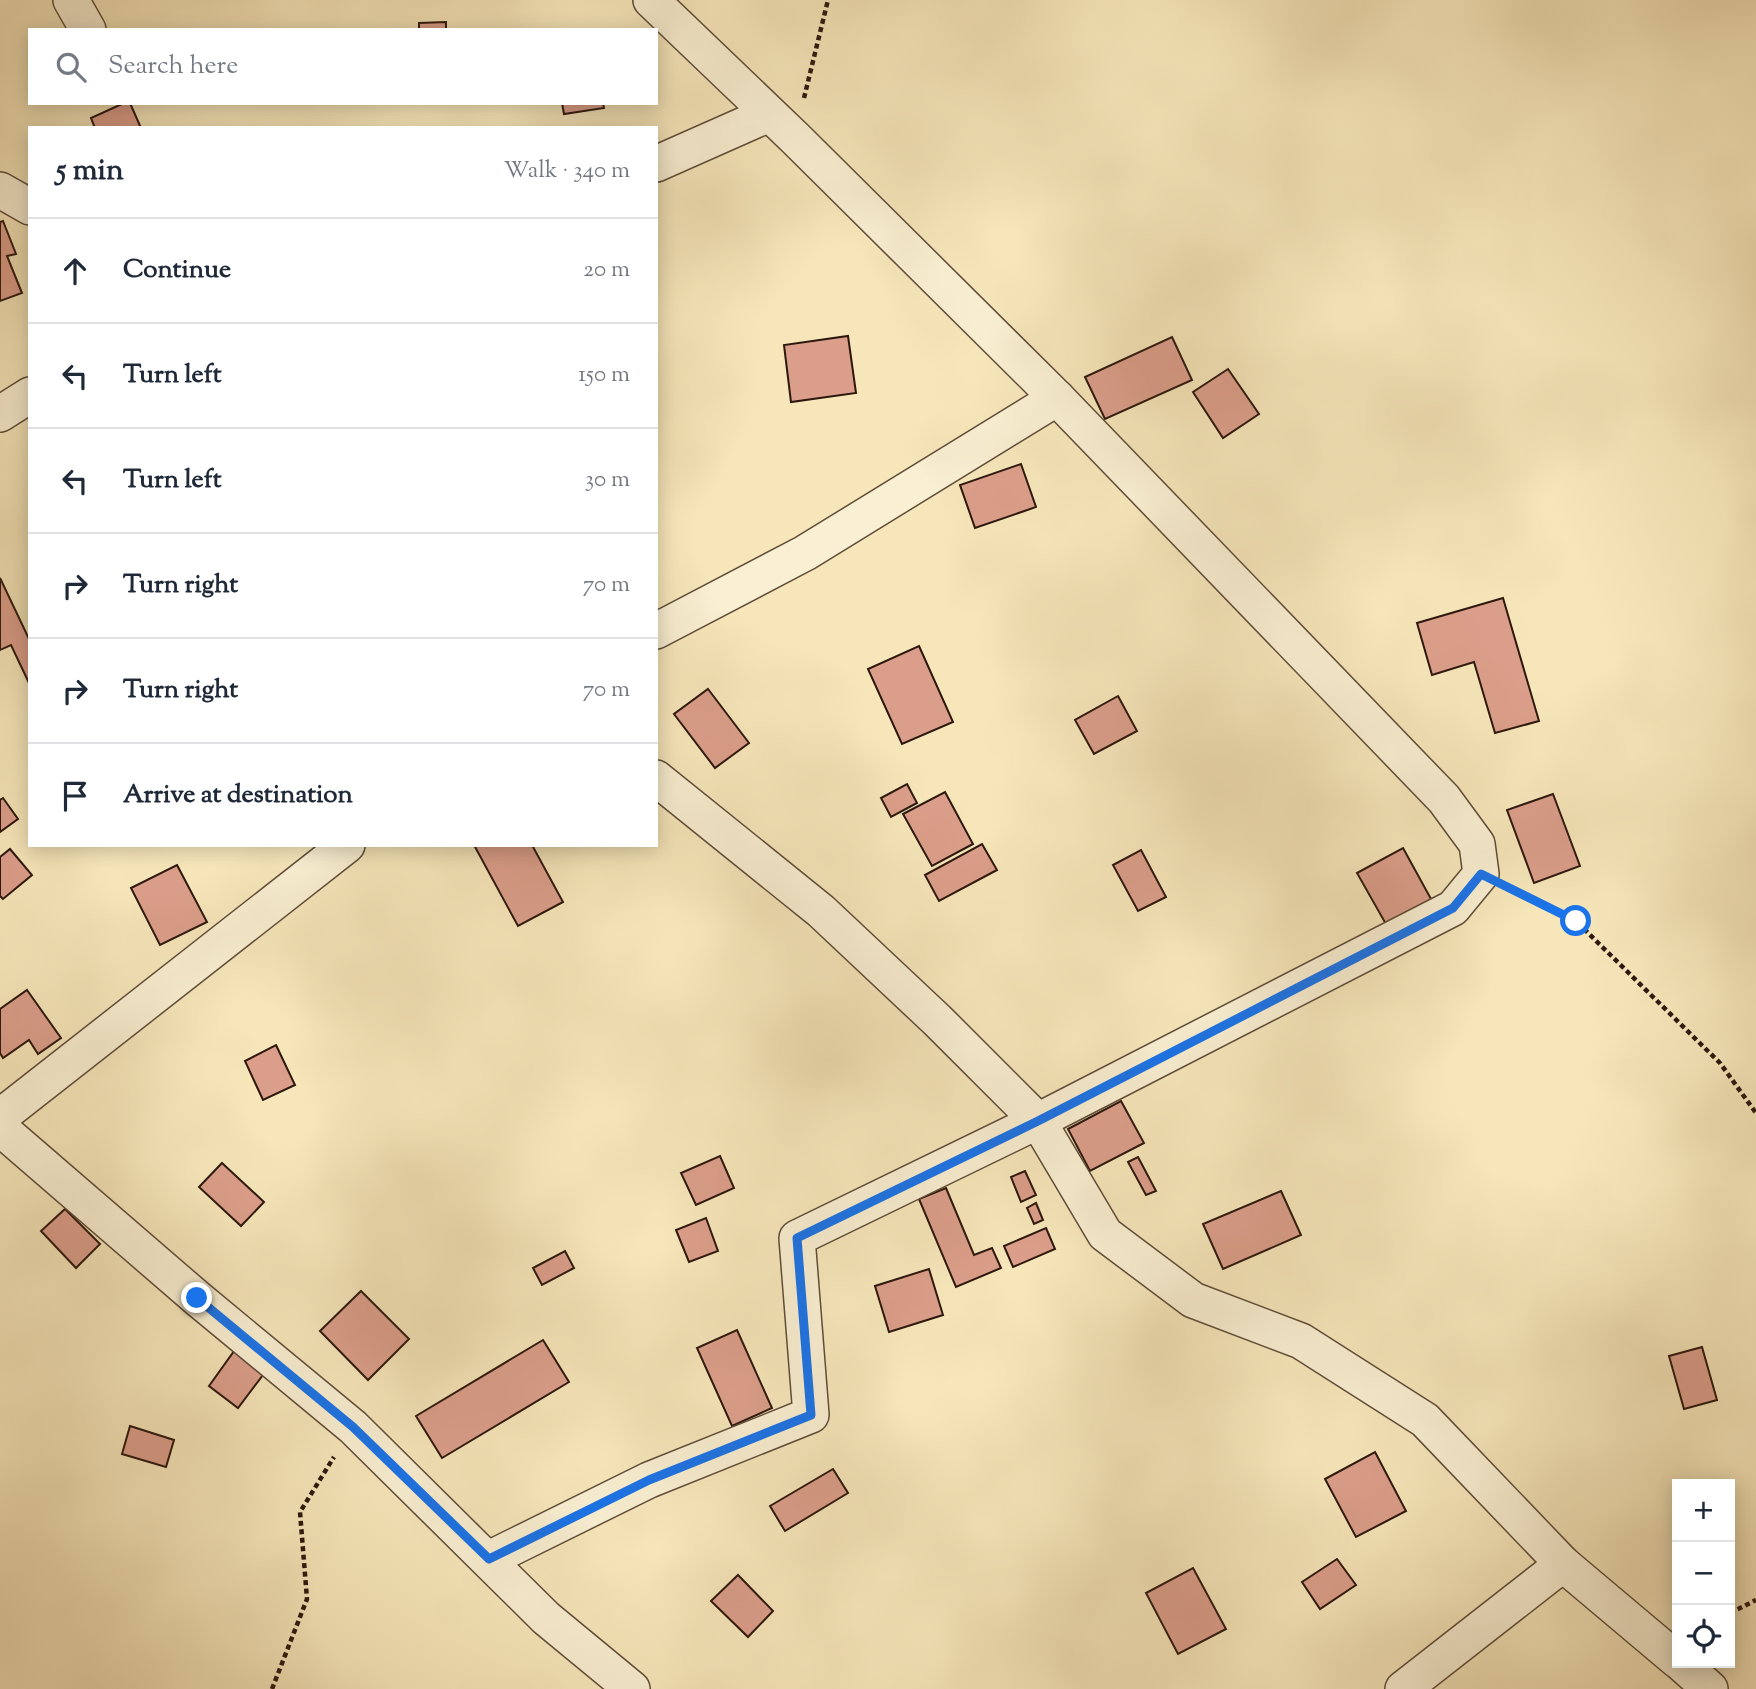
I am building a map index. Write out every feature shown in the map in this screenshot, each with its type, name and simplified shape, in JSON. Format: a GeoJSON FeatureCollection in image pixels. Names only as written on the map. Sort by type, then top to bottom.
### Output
{"type":"FeatureCollection","features":[{"type":"Feature","properties":{"kind":"street"},"geometry":{"type":"LineString","coordinates":[[71,0],[87,28]]}},
{"type":"Feature","properties":{"kind":"street"},"geometry":{"type":"LineString","coordinates":[[489,1559],[649,1480],[811,1415],[797,1238],[1038,1121],[1453,908],[1481,874],[1477,844],[1444,799],[1058,398],[651,0]]}},
{"type":"Feature","properties":{"kind":"street"},"geometry":{"type":"LineString","coordinates":[[658,163],[769,114]]}},
{"type":"Feature","properties":{"kind":"street"},"geometry":{"type":"LineString","coordinates":[[0,190],[28,206]]}},
{"type":"Feature","properties":{"kind":"street"},"geometry":{"type":"LineString","coordinates":[[0,414],[28,396]]}},
{"type":"Feature","properties":{"kind":"street"},"geometry":{"type":"LineString","coordinates":[[658,630],[804,553],[1058,398]]}},
{"type":"Feature","properties":{"kind":"street"},"geometry":{"type":"LineString","coordinates":[[658,780],[821,911],[937,1020],[1038,1121],[1105,1234],[1193,1300],[1300,1341],[1425,1420],[1563,1564],[1672,1655]]}},
{"type":"Feature","properties":{"kind":"street"},"geometry":{"type":"LineString","coordinates":[[0,1117],[344,847]]}},
{"type":"Feature","properties":{"kind":"street"},"geometry":{"type":"LineString","coordinates":[[0,1128],[353,1427],[546,1618],[632,1689]]}},
{"type":"Feature","properties":{"kind":"street"},"geometry":{"type":"LineString","coordinates":[[1402,1689],[1563,1564]]}},
{"type":"Feature","properties":{"kind":"street"},"geometry":{"type":"LineString","coordinates":[[1687,1668],[1710,1689]]}},
{"type":"Feature","properties":{"kind":"path"},"geometry":{"type":"LineString","coordinates":[[794,138],[828,0]]}},
{"type":"Feature","properties":{"kind":"path"},"geometry":{"type":"LineString","coordinates":[[1481,874],[1576,921],[1720,1063],[1756,1113]]}},
{"type":"Feature","properties":{"kind":"path"},"geometry":{"type":"LineString","coordinates":[[272,1689],[307,1599],[300,1512],[353,1427]]}},
{"type":"Feature","properties":{"kind":"path"},"geometry":{"type":"LineString","coordinates":[[1735,1610],[1756,1600]]}},
{"type":"Feature","properties":{"kind":"building"},"geometry":{"type":"Polygon","coordinates":[[[446,22],[446,28],[419,28],[419,23],[446,22]]]}},
{"type":"Feature","properties":{"kind":"building"},"geometry":{"type":"Polygon","coordinates":[[[120,105],[131,105],[140,126],[94,126],[91,118],[120,105]]]}},
{"type":"Feature","properties":{"kind":"building"},"geometry":{"type":"Polygon","coordinates":[[[562,105],[603,105],[604,108],[564,114],[562,105]]]}},
{"type":"Feature","properties":{"kind":"building"},"geometry":{"type":"Polygon","coordinates":[[[3,221],[16,254],[7,256],[22,293],[0,301],[0,222],[3,221]]]}},
{"type":"Feature","properties":{"kind":"building"},"geometry":{"type":"Polygon","coordinates":[[[848,336],[856,393],[791,402],[784,345],[848,336]]]}},
{"type":"Feature","properties":{"kind":"building"},"geometry":{"type":"Polygon","coordinates":[[[1172,337],[1192,380],[1105,419],[1085,377],[1172,337]]]}},
{"type":"Feature","properties":{"kind":"building"},"geometry":{"type":"Polygon","coordinates":[[[1228,369],[1259,414],[1223,438],[1193,392],[1228,369]]]}},
{"type":"Feature","properties":{"kind":"building"},"geometry":{"type":"Polygon","coordinates":[[[1021,464],[1036,507],[975,528],[960,485],[1021,464]]]}},
{"type":"Feature","properties":{"kind":"building"},"geometry":{"type":"Polygon","coordinates":[[[0,578],[28,637],[28,681],[11,645],[0,650],[0,578]]]}},
{"type":"Feature","properties":{"kind":"building"},"geometry":{"type":"Polygon","coordinates":[[[1503,598],[1539,721],[1495,733],[1474,662],[1432,675],[1417,623],[1503,598]]]}},
{"type":"Feature","properties":{"kind":"building"},"geometry":{"type":"Polygon","coordinates":[[[919,646],[953,722],[902,744],[868,669],[919,646]]]}},
{"type":"Feature","properties":{"kind":"building"},"geometry":{"type":"Polygon","coordinates":[[[708,689],[749,743],[715,768],[674,714],[708,689]]]}},
{"type":"Feature","properties":{"kind":"building"},"geometry":{"type":"Polygon","coordinates":[[[1118,696],[1137,731],[1094,754],[1075,720],[1118,696]]]}},
{"type":"Feature","properties":{"kind":"building"},"geometry":{"type":"Polygon","coordinates":[[[907,784],[917,803],[891,817],[881,798],[907,784]]]}},
{"type":"Feature","properties":{"kind":"building"},"geometry":{"type":"Polygon","coordinates":[[[945,792],[973,844],[932,866],[903,814],[945,792]]]}},
{"type":"Feature","properties":{"kind":"building"},"geometry":{"type":"Polygon","coordinates":[[[1553,794],[1580,866],[1534,883],[1507,810],[1553,794]]]}},
{"type":"Feature","properties":{"kind":"building"},"geometry":{"type":"Polygon","coordinates":[[[3,798],[18,819],[0,832],[0,800],[3,798]]]}},
{"type":"Feature","properties":{"kind":"building"},"geometry":{"type":"Polygon","coordinates":[[[982,844],[997,870],[939,901],[925,875],[982,844]]]}},
{"type":"Feature","properties":{"kind":"building"},"geometry":{"type":"Polygon","coordinates":[[[475,847],[533,847],[563,902],[518,926],[475,847]]]}},
{"type":"Feature","properties":{"kind":"building"},"geometry":{"type":"Polygon","coordinates":[[[1403,848],[1436,908],[1391,933],[1357,873],[1403,848]]]}},
{"type":"Feature","properties":{"kind":"building"},"geometry":{"type":"Polygon","coordinates":[[[10,849],[32,875],[3,899],[0,896],[0,857],[10,849]]]}},
{"type":"Feature","properties":{"kind":"building"},"geometry":{"type":"Polygon","coordinates":[[[1141,850],[1166,897],[1138,911],[1113,865],[1141,850]]]}},
{"type":"Feature","properties":{"kind":"building"},"geometry":{"type":"Polygon","coordinates":[[[177,865],[207,922],[160,945],[131,888],[177,865]]]}},
{"type":"Feature","properties":{"kind":"building"},"geometry":{"type":"Polygon","coordinates":[[[27,990],[61,1038],[38,1054],[29,1040],[3,1058],[0,1053],[0,1009],[27,990]]]}},
{"type":"Feature","properties":{"kind":"building"},"geometry":{"type":"Polygon","coordinates":[[[276,1045],[295,1085],[263,1100],[245,1061],[276,1045]]]}},
{"type":"Feature","properties":{"kind":"building"},"geometry":{"type":"Polygon","coordinates":[[[1121,1101],[1144,1143],[1090,1171],[1068,1129],[1121,1101]]]}},
{"type":"Feature","properties":{"kind":"building"},"geometry":{"type":"Polygon","coordinates":[[[720,1156],[734,1188],[696,1205],[681,1173],[720,1156]]]}},
{"type":"Feature","properties":{"kind":"building"},"geometry":{"type":"Polygon","coordinates":[[[1138,1157],[1156,1191],[1146,1195],[1128,1162],[1138,1157]]]}},
{"type":"Feature","properties":{"kind":"building"},"geometry":{"type":"Polygon","coordinates":[[[222,1163],[264,1202],[241,1226],[199,1187],[222,1163]]]}},
{"type":"Feature","properties":{"kind":"building"},"geometry":{"type":"Polygon","coordinates":[[[1025,1171],[1036,1195],[1021,1202],[1011,1177],[1025,1171]]]}},
{"type":"Feature","properties":{"kind":"building"},"geometry":{"type":"Polygon","coordinates":[[[946,1188],[974,1255],[992,1248],[1001,1268],[956,1287],[919,1199],[946,1188]]]}},
{"type":"Feature","properties":{"kind":"building"},"geometry":{"type":"Polygon","coordinates":[[[1281,1191],[1301,1235],[1223,1269],[1203,1224],[1281,1191]]]}},
{"type":"Feature","properties":{"kind":"building"},"geometry":{"type":"Polygon","coordinates":[[[1036,1203],[1043,1220],[1034,1224],[1027,1208],[1036,1203]]]}},
{"type":"Feature","properties":{"kind":"building"},"geometry":{"type":"Polygon","coordinates":[[[65,1209],[100,1244],[76,1268],[41,1231],[65,1209]]]}},
{"type":"Feature","properties":{"kind":"building"},"geometry":{"type":"Polygon","coordinates":[[[706,1218],[718,1251],[689,1262],[676,1230],[706,1218]]]}},
{"type":"Feature","properties":{"kind":"building"},"geometry":{"type":"Polygon","coordinates":[[[1046,1228],[1055,1249],[1013,1267],[1004,1246],[1046,1228]]]}},
{"type":"Feature","properties":{"kind":"building"},"geometry":{"type":"Polygon","coordinates":[[[565,1251],[574,1268],[542,1285],[533,1268],[565,1251]]]}},
{"type":"Feature","properties":{"kind":"building"},"geometry":{"type":"Polygon","coordinates":[[[929,1269],[943,1315],[889,1332],[875,1286],[929,1269]]]}},
{"type":"Feature","properties":{"kind":"building"},"geometry":{"type":"Polygon","coordinates":[[[361,1291],[409,1339],[368,1380],[320,1331],[361,1291]]]}},
{"type":"Feature","properties":{"kind":"building"},"geometry":{"type":"Polygon","coordinates":[[[737,1330],[772,1408],[732,1426],[697,1348],[737,1330]]]}},
{"type":"Feature","properties":{"kind":"building"},"geometry":{"type":"Polygon","coordinates":[[[242,1340],[272,1363],[238,1408],[209,1386],[242,1340]]]}},
{"type":"Feature","properties":{"kind":"building"},"geometry":{"type":"Polygon","coordinates":[[[543,1340],[569,1382],[442,1458],[416,1416],[543,1340]]]}},
{"type":"Feature","properties":{"kind":"building"},"geometry":{"type":"Polygon","coordinates":[[[1702,1347],[1717,1400],[1684,1409],[1669,1356],[1702,1347]]]}},
{"type":"Feature","properties":{"kind":"building"},"geometry":{"type":"Polygon","coordinates":[[[130,1426],[174,1440],[166,1467],[122,1454],[130,1426]]]}},
{"type":"Feature","properties":{"kind":"building"},"geometry":{"type":"Polygon","coordinates":[[[1375,1452],[1406,1511],[1356,1537],[1325,1479],[1375,1452]]]}},
{"type":"Feature","properties":{"kind":"building"},"geometry":{"type":"Polygon","coordinates":[[[833,1469],[848,1493],[785,1531],[770,1506],[833,1469]]]}},
{"type":"Feature","properties":{"kind":"building"},"geometry":{"type":"Polygon","coordinates":[[[1337,1559],[1356,1585],[1320,1609],[1302,1582],[1337,1559]]]}},
{"type":"Feature","properties":{"kind":"building"},"geometry":{"type":"Polygon","coordinates":[[[1193,1568],[1226,1629],[1178,1654],[1146,1593],[1193,1568]]]}},
{"type":"Feature","properties":{"kind":"building"},"geometry":{"type":"Polygon","coordinates":[[[738,1575],[773,1611],[748,1637],[711,1601],[738,1575]]]}},
{"type":"Feature","properties":{"kind":"route"},"geometry":{"type":"LineString","coordinates":[[197,1298],[353,1427],[489,1559],[649,1480],[811,1415],[797,1238],[1038,1121],[1453,908],[1481,874],[1576,921]]}}]}
